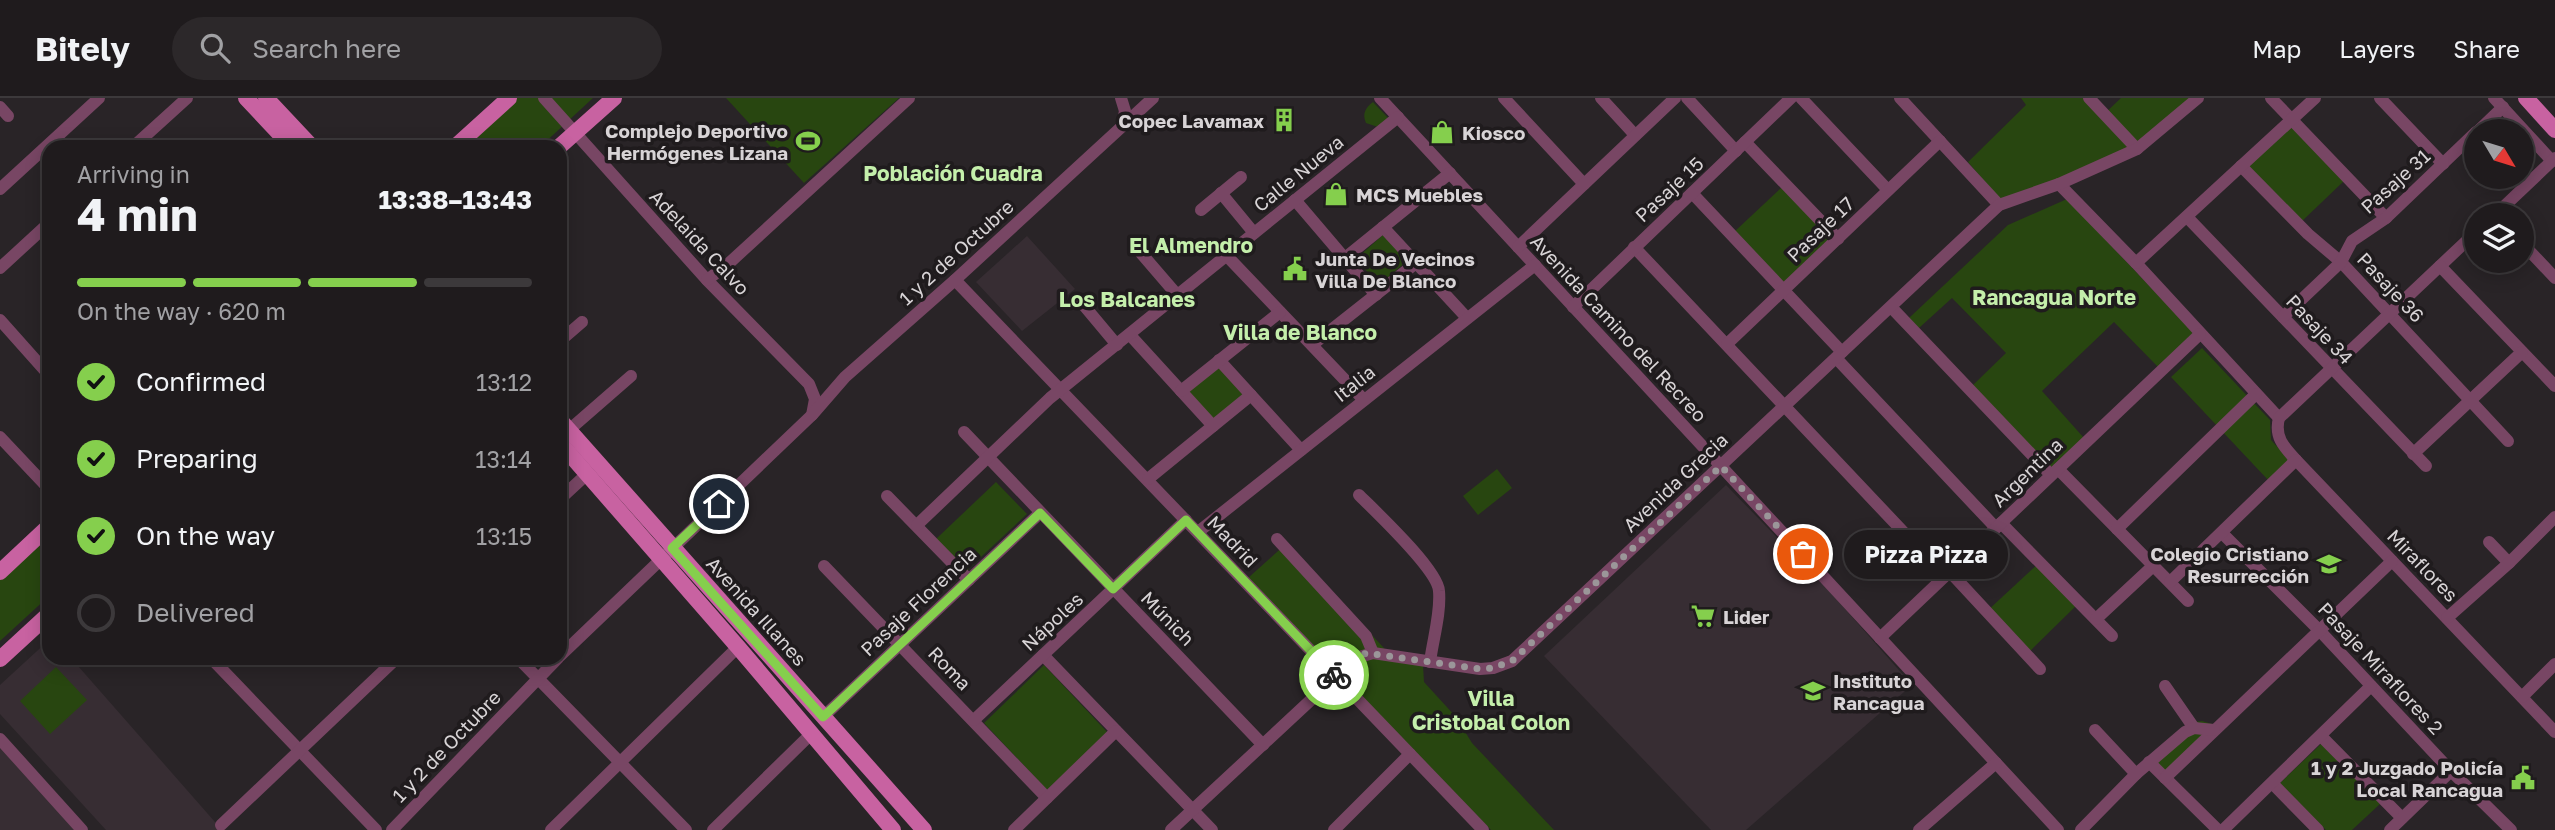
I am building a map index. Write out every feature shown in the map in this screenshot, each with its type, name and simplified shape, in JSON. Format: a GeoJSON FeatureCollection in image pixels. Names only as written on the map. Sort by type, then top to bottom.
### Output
{"type":"FeatureCollection","features":[{"type":"Feature","properties":{"kind":"main road"},"geometry":{"type":"LineString","coordinates":[[246,98],[285,140]]}},
{"type":"Feature","properties":{"kind":"main road"},"geometry":{"type":"LineString","coordinates":[[266,98],[305,140]]}},
{"type":"Feature","properties":{"kind":"main road"},"geometry":{"type":"LineString","coordinates":[[463,140],[509,98]]}},
{"type":"Feature","properties":{"kind":"main road"},"geometry":{"type":"LineString","coordinates":[[567,140],[614,98]]}},
{"type":"Feature","properties":{"kind":"main road"},"geometry":{"type":"LineString","coordinates":[[2526,98],[2555,130]]}},
{"type":"Feature","properties":{"kind":"main road","name":"Avenida Illanes"},"geometry":{"type":"LineString","coordinates":[[567,436],[666,554],[885,827]]}},
{"type":"Feature","properties":{"kind":"main road","name":"Avenida Illanes"},"geometry":{"type":"LineString","coordinates":[[567,438],[587,474],[823,717],[924,830]]}},
{"type":"Feature","properties":{"kind":"main road"},"geometry":{"type":"LineString","coordinates":[[0,572],[42,533]]}},
{"type":"Feature","properties":{"kind":"main road"},"geometry":{"type":"LineString","coordinates":[[0,659],[42,620]]}},
{"type":"Feature","properties":{"kind":"street"},"geometry":{"type":"LineString","coordinates":[[53,140],[99,98]]}},
{"type":"Feature","properties":{"kind":"street"},"geometry":{"type":"LineString","coordinates":[[141,140],[187,98]]}},
{"type":"Feature","properties":{"kind":"street","name":"Adelaida Calvo"},"geometry":{"type":"LineString","coordinates":[[544,98],[707,280],[808,384]]}},
{"type":"Feature","properties":{"kind":"street"},"geometry":{"type":"LineString","coordinates":[[707,280],[727,265],[909,98]]}},
{"type":"Feature","properties":{"kind":"street"},"geometry":{"type":"LineString","coordinates":[[1121,98],[1132,103],[1151,100]]}},
{"type":"Feature","properties":{"kind":"street"},"geometry":{"type":"LineString","coordinates":[[1121,98],[1125,111],[1122,125]]}},
{"type":"Feature","properties":{"kind":"street","name":"Avenida Camino del Recreo"},"geometry":{"type":"LineString","coordinates":[[1380,98],[2058,830]]}},
{"type":"Feature","properties":{"kind":"street"},"geometry":{"type":"LineString","coordinates":[[1504,98],[1584,184]]}},
{"type":"Feature","properties":{"kind":"street"},"geometry":{"type":"LineString","coordinates":[[1601,98],[1635,135]]}},
{"type":"Feature","properties":{"kind":"street"},"geometry":{"type":"LineString","coordinates":[[1518,247],[1675,98]]}},
{"type":"Feature","properties":{"kind":"street"},"geometry":{"type":"LineString","coordinates":[[1687,98],[1838,239]]}},
{"type":"Feature","properties":{"kind":"street","name":"Pasaje 15"},"geometry":{"type":"LineString","coordinates":[[1573,307],[1791,98]]}},
{"type":"Feature","properties":{"kind":"street"},"geometry":{"type":"LineString","coordinates":[[1801,98],[1888,190]]}},
{"type":"Feature","properties":{"kind":"street"},"geometry":{"type":"LineString","coordinates":[[1900,98],[1999,205]]}},
{"type":"Feature","properties":{"kind":"street"},"geometry":{"type":"LineString","coordinates":[[2089,98],[2137,149]]}},
{"type":"Feature","properties":{"kind":"street","name":"Avenida Grecia"},"geometry":{"type":"LineString","coordinates":[[1373,653],[1480,669],[1493,668],[1512,661],[1999,205],[2059,184],[2137,149],[2197,98]]}},
{"type":"Feature","properties":{"kind":"street"},"geometry":{"type":"LineString","coordinates":[[2271,98],[2386,218]]}},
{"type":"Feature","properties":{"kind":"street"},"geometry":{"type":"LineString","coordinates":[[2136,263],[2315,98]]}},
{"type":"Feature","properties":{"kind":"street"},"geometry":{"type":"LineString","coordinates":[[2380,98],[2443,164]]}},
{"type":"Feature","properties":{"kind":"street","name":"1 y 2 de Octubre"},"geometry":{"type":"LineString","coordinates":[[567,649],[812,415],[845,377],[1151,100]]}},
{"type":"Feature","properties":{"kind":"street"},"geometry":{"type":"LineString","coordinates":[[2498,103],[2554,159],[2508,203]]}},
{"type":"Feature","properties":{"kind":"street","name":"Pasaje 31"},"geometry":{"type":"LineString","coordinates":[[2486,119],[2498,103]]}},
{"type":"Feature","properties":{"kind":"street","name":"Calle Nueva"},"geometry":{"type":"LineString","coordinates":[[917,526],[986,457],[1051,398],[1398,117]]}},
{"type":"Feature","properties":{"kind":"street","name":"Pasaje 17"},"geometry":{"type":"LineString","coordinates":[[1727,344],[1940,141]]}},
{"type":"Feature","properties":{"kind":"street","name":"Pasaje 31"},"geometry":{"type":"LineString","coordinates":[[2283,317],[2341,262],[2352,241],[2386,218],[2464,144]]}},
{"type":"Feature","properties":{"kind":"street"},"geometry":{"type":"LineString","coordinates":[[0,189],[42,150]]}},
{"type":"Feature","properties":{"kind":"street","name":"Pasaje 36"},"geometry":{"type":"LineString","coordinates":[[2241,166],[2308,234],[2341,262],[2508,441]]}},
{"type":"Feature","properties":{"kind":"street"},"geometry":{"type":"LineString","coordinates":[[1345,258],[1450,173]]}},
{"type":"Feature","properties":{"kind":"street"},"geometry":{"type":"LineString","coordinates":[[1201,210],[1241,177]]}},
{"type":"Feature","properties":{"kind":"street","name":"Miraflores"},"geometry":{"type":"LineString","coordinates":[[2059,184],[2279,418],[2279,438],[2296,460],[2555,732]]}},
{"type":"Feature","properties":{"kind":"street"},"geometry":{"type":"LineString","coordinates":[[1221,193],[1254,233]]}},
{"type":"Feature","properties":{"kind":"street"},"geometry":{"type":"LineString","coordinates":[[1692,193],[1999,525],[2112,636]]}},
{"type":"Feature","properties":{"kind":"street"},"geometry":{"type":"LineString","coordinates":[[1295,200],[1376,295]]}},
{"type":"Feature","properties":{"kind":"street","name":"Pasaje 34"},"geometry":{"type":"LineString","coordinates":[[2186,217],[2426,466]]}},
{"type":"Feature","properties":{"kind":"street"},"geometry":{"type":"LineString","coordinates":[[1383,227],[1468,318]]}},
{"type":"Feature","properties":{"kind":"street"},"geometry":{"type":"LineString","coordinates":[[2,263],[42,229]]}},
{"type":"Feature","properties":{"kind":"street"},"geometry":{"type":"LineString","coordinates":[[2279,418],[2464,244]]}},
{"type":"Feature","properties":{"kind":"street"},"geometry":{"type":"LineString","coordinates":[[1634,247],[2039,669]]}},
{"type":"Feature","properties":{"kind":"street"},"geometry":{"type":"LineString","coordinates":[[1142,253],[1178,296]]}},
{"type":"Feature","properties":{"kind":"street"},"geometry":{"type":"LineString","coordinates":[[1227,256],[1364,400]]}},
{"type":"Feature","properties":{"kind":"street"},"geometry":{"type":"LineString","coordinates":[[2534,256],[2555,278]]}},
{"type":"Feature","properties":{"kind":"street"},"geometry":{"type":"LineString","coordinates":[[1312,345],[1416,263]]}},
{"type":"Feature","properties":{"kind":"street","name":"Italia"},"geometry":{"type":"LineString","coordinates":[[1198,532],[1535,265]]}},
{"type":"Feature","properties":{"kind":"street"},"geometry":{"type":"LineString","coordinates":[[2441,266],[2555,386]]}},
{"type":"Feature","properties":{"kind":"street","name":"Madrid"},"geometry":{"type":"LineString","coordinates":[[955,280],[1483,830]]}},
{"type":"Feature","properties":{"kind":"street"},"geometry":{"type":"LineString","coordinates":[[1080,302],[1116,345]]}},
{"type":"Feature","properties":{"kind":"street"},"geometry":{"type":"LineString","coordinates":[[1891,307],[2054,472],[2117,529],[2188,601]]}},
{"type":"Feature","properties":{"kind":"street"},"geometry":{"type":"LineString","coordinates":[[1181,391],[1280,312]]}},
{"type":"Feature","properties":{"kind":"street"},"geometry":{"type":"LineString","coordinates":[[0,320],[42,367]]}},
{"type":"Feature","properties":{"kind":"street"},"geometry":{"type":"LineString","coordinates":[[567,335],[582,322]]}},
{"type":"Feature","properties":{"kind":"street","name":"Argentina"},"geometry":{"type":"LineString","coordinates":[[1880,638],[2200,334]]}},
{"type":"Feature","properties":{"kind":"street"},"geometry":{"type":"LineString","coordinates":[[1130,335],[1213,426]]}},
{"type":"Feature","properties":{"kind":"street"},"geometry":{"type":"LineString","coordinates":[[2413,454],[2522,352]]}},
{"type":"Feature","properties":{"kind":"street"},"geometry":{"type":"LineString","coordinates":[[1219,360],[1301,450]]}},
{"type":"Feature","properties":{"kind":"street"},"geometry":{"type":"LineString","coordinates":[[567,428],[631,376]]}},
{"type":"Feature","properties":{"kind":"street","name":"1 y 2 de Octubre"},"geometry":{"type":"LineString","coordinates":[[808,384],[825,386],[845,377]]}},
{"type":"Feature","properties":{"kind":"street"},"geometry":{"type":"LineString","coordinates":[[808,384],[815,399],[812,415]]}},
{"type":"Feature","properties":{"kind":"street"},"geometry":{"type":"LineString","coordinates":[[2117,529],[2256,394]]}},
{"type":"Feature","properties":{"kind":"street"},"geometry":{"type":"LineString","coordinates":[[1147,479],[1251,395]]}},
{"type":"Feature","properties":{"kind":"street","name":"Múnich"},"geometry":{"type":"LineString","coordinates":[[964,432],[1263,745]]}},
{"type":"Feature","properties":{"kind":"street"},"geometry":{"type":"LineString","coordinates":[[0,437],[42,482]]}},
{"type":"Feature","properties":{"kind":"street"},"geometry":{"type":"LineString","coordinates":[[2169,582],[2296,460]]}},
{"type":"Feature","properties":{"kind":"street"},"geometry":{"type":"LineString","coordinates":[[567,493],[587,474]]}},
{"type":"Feature","properties":{"kind":"street"},"geometry":{"type":"LineString","coordinates":[[1359,495],[1424,563],[1438,584],[1439,599],[1430,662]]}},
{"type":"Feature","properties":{"kind":"street"},"geometry":{"type":"LineString","coordinates":[[887,496],[969,580]]}},
{"type":"Feature","properties":{"kind":"street","name":"Pasaje Florencia"},"geometry":{"type":"LineString","coordinates":[[823,717],[1040,513]]}},
{"type":"Feature","properties":{"kind":"street"},"geometry":{"type":"LineString","coordinates":[[2447,618],[2509,563],[2555,517]]}},
{"type":"Feature","properties":{"kind":"street","name":"Nápoles"},"geometry":{"type":"LineString","coordinates":[[974,720],[1186,520]]}},
{"type":"Feature","properties":{"kind":"street","name":"Pasaje Miraflores 2"},"geometry":{"type":"LineString","coordinates":[[2222,533],[2319,629],[2451,771],[2511,830]]}},
{"type":"Feature","properties":{"kind":"street"},"geometry":{"type":"LineString","coordinates":[[1171,830],[1335,675],[1356,657],[1373,653],[1366,636],[1277,539]]}},
{"type":"Feature","properties":{"kind":"street"},"geometry":{"type":"LineString","coordinates":[[2489,542],[2509,563]]}},
{"type":"Feature","properties":{"kind":"street"},"geometry":{"type":"LineString","coordinates":[[2165,778],[2392,561]]}},
{"type":"Feature","properties":{"kind":"street","name":"Roma"},"geometry":{"type":"LineString","coordinates":[[824,566],[1047,798]]}},
{"type":"Feature","properties":{"kind":"street"},"geometry":{"type":"LineString","coordinates":[[2096,619],[2153,566]]}},
{"type":"Feature","properties":{"kind":"street"},"geometry":{"type":"LineString","coordinates":[[551,830],[738,647]]}},
{"type":"Feature","properties":{"kind":"street"},"geometry":{"type":"LineString","coordinates":[[1043,655],[1212,830]]}},
{"type":"Feature","properties":{"kind":"street"},"geometry":{"type":"LineString","coordinates":[[2522,696],[2555,664]]}},
{"type":"Feature","properties":{"kind":"street"},"geometry":{"type":"LineString","coordinates":[[218,665],[376,830]]}},
{"type":"Feature","properties":{"kind":"street"},"geometry":{"type":"LineString","coordinates":[[221,825],[390,665]]}},
{"type":"Feature","properties":{"kind":"street"},"geometry":{"type":"LineString","coordinates":[[525,665],[686,830]]}},
{"type":"Feature","properties":{"kind":"street","name":"1 y 2 de Octubre"},"geometry":{"type":"LineString","coordinates":[[392,830],[551,665]]}},
{"type":"Feature","properties":{"kind":"street"},"geometry":{"type":"LineString","coordinates":[[2165,686],[2194,728]]}},
{"type":"Feature","properties":{"kind":"street"},"geometry":{"type":"LineString","coordinates":[[2149,762],[2221,830],[2371,687]]}},
{"type":"Feature","properties":{"kind":"street"},"geometry":{"type":"LineString","coordinates":[[2081,830],[2136,774],[2185,732],[2194,728],[2214,730]]}},
{"type":"Feature","properties":{"kind":"street"},"geometry":{"type":"LineString","coordinates":[[2095,730],[2136,774]]}},
{"type":"Feature","properties":{"kind":"street"},"geometry":{"type":"LineString","coordinates":[[1014,830],[1116,731]]}},
{"type":"Feature","properties":{"kind":"street"},"geometry":{"type":"LineString","coordinates":[[713,830],[811,734]]}},
{"type":"Feature","properties":{"kind":"street"},"geometry":{"type":"LineString","coordinates":[[2321,736],[2402,818]]}},
{"type":"Feature","properties":{"kind":"street"},"geometry":{"type":"LineString","coordinates":[[0,739],[82,830]]}},
{"type":"Feature","properties":{"kind":"street"},"geometry":{"type":"LineString","coordinates":[[1340,828],[1410,754]]}},
{"type":"Feature","properties":{"kind":"street"},"geometry":{"type":"LineString","coordinates":[[1919,830],[1996,763]]}},
{"type":"Feature","properties":{"kind":"street"},"geometry":{"type":"LineString","coordinates":[[2390,830],[2451,771]]}},
{"type":"Feature","properties":{"kind":"street"},"geometry":{"type":"LineString","coordinates":[[2272,783],[2318,830]]}},
{"type":"Feature","properties":{"kind":"shaded area"},"geometry":{"type":"Polygon","coordinates":[[[1027,236],[1075,289],[1022,331],[976,282],[1027,236]]]}},
{"type":"Feature","properties":{"kind":"shaded area"},"geometry":{"type":"Polygon","coordinates":[[[1726,485],[1831,593],[1912,685],[1746,830],[1711,830],[1544,656],[1726,485]]]}},
{"type":"Feature","properties":{"kind":"shaded area"},"geometry":{"type":"Polygon","coordinates":[[[42,646],[42,665],[77,665],[222,830],[106,830],[0,714],[0,685],[42,646]]]}},
{"type":"Feature","properties":{"kind":"shaded area"},"geometry":{"type":"Polygon","coordinates":[[[0,746],[76,830],[0,830],[0,746]]]}},
{"type":"Feature","properties":{"kind":"green space"},"geometry":{"type":"Polygon","coordinates":[[[516,98],[593,98],[548,140],[470,140],[516,98]]]}},
{"type":"Feature","properties":{"kind":"green space","name":"Complejo Deportivo Hermógenes Lizana"},"geometry":{"type":"Polygon","coordinates":[[[726,98],[899,98],[804,183],[726,98]]]}},
{"type":"Feature","properties":{"kind":"green space"},"geometry":{"type":"Polygon","coordinates":[[[2021,98],[2083,98],[2101,117],[2121,98],[2191,98],[2136,144],[2058,182],[2001,201],[1968,162],[2026,105],[2021,98]]]}},
{"type":"Feature","properties":{"kind":"green space"},"geometry":{"type":"Polygon","coordinates":[[[1373,102],[1391,121],[1381,128],[1366,123],[1364,117],[1365,111],[1373,102]]]}},
{"type":"Feature","properties":{"kind":"green space"},"geometry":{"type":"Polygon","coordinates":[[[2292,124],[2345,180],[2299,224],[2245,168],[2292,124]]]}},
{"type":"Feature","properties":{"kind":"green space"},"geometry":{"type":"Polygon","coordinates":[[[1782,187],[1832,241],[1782,287],[1733,233],[1782,187]]]}},
{"type":"Feature","properties":{"kind":"green space"},"geometry":{"type":"Polygon","coordinates":[[[2067,199],[2194,333],[2158,367],[2114,322],[2042,391],[2084,438],[2051,469],[1973,385],[2006,353],[1952,298],[1919,328],[1909,318],[2008,225],[2067,199]]]}},
{"type":"Feature","properties":{"kind":"green space"},"geometry":{"type":"Polygon","coordinates":[[[1384,234],[1407,261],[1379,285],[1356,259],[1384,234]]]}},
{"type":"Feature","properties":{"kind":"green space"},"geometry":{"type":"Polygon","coordinates":[[[2202,348],[2270,420],[2271,440],[2290,461],[2269,481],[2171,377],[2202,348]]]}},
{"type":"Feature","properties":{"kind":"green space"},"geometry":{"type":"Polygon","coordinates":[[[1220,365],[1246,396],[1214,422],[1188,391],[1220,365]]]}},
{"type":"Feature","properties":{"kind":"green space"},"geometry":{"type":"Polygon","coordinates":[[[1497,469],[1512,488],[1478,515],[1463,496],[1497,469]]]}},
{"type":"Feature","properties":{"kind":"green space"},"geometry":{"type":"Polygon","coordinates":[[[996,482],[1027,514],[966,571],[936,539],[996,482]]]}},
{"type":"Feature","properties":{"kind":"green space"},"geometry":{"type":"Polygon","coordinates":[[[42,540],[42,602],[0,641],[0,579],[42,540]]]}},
{"type":"Feature","properties":{"kind":"green space"},"geometry":{"type":"Polygon","coordinates":[[[1287,543],[1395,660],[1423,665],[1424,682],[1456,717],[1472,743],[1554,830],[1491,830],[1248,578],[1287,543]]]}},
{"type":"Feature","properties":{"kind":"green space"},"geometry":{"type":"Polygon","coordinates":[[[2040,562],[2080,602],[2026,655],[1986,612],[2040,562]]]}},
{"type":"Feature","properties":{"kind":"green space"},"geometry":{"type":"Polygon","coordinates":[[[1044,665],[1108,733],[1047,790],[984,723],[1044,665]]]}},
{"type":"Feature","properties":{"kind":"green space"},"geometry":{"type":"Polygon","coordinates":[[[56,667],[87,700],[50,734],[20,701],[56,667]]]}},
{"type":"Feature","properties":{"kind":"green space"},"geometry":{"type":"Polygon","coordinates":[[[2202,721],[2219,726],[2164,777],[2150,762],[2195,722],[2202,721]]]}},
{"type":"Feature","properties":{"kind":"green space"},"geometry":{"type":"Polygon","coordinates":[[[2321,744],[2380,804],[2352,830],[2326,830],[2280,783],[2321,744]]]}},
{"type":"Feature","properties":{"kind":"way so far"},"geometry":{"type":"LineString","coordinates":[[1334,675],[1356,657],[1367,653],[1480,669],[1493,668],[1512,661],[1721,466],[1803,554]]}},
{"type":"Feature","properties":{"kind":"place","name":"Copec Lavamax"},"geometry":{"type":"Point","coordinates":[1284,120]}},
{"type":"Feature","properties":{"kind":"place","name":"Kiosco"},"geometry":{"type":"Point","coordinates":[1442,132]}},
{"type":"Feature","properties":{"kind":"place","name":"Complejo Deportivo Hermógenes Lizana"},"geometry":{"type":"Point","coordinates":[808,141]}},
{"type":"Feature","properties":{"kind":"place","name":"MCS Muebles"},"geometry":{"type":"Point","coordinates":[1336,194]}},
{"type":"Feature","properties":{"kind":"place","name":"Junta De Vecinos Villa De Blanco"},"geometry":{"type":"Point","coordinates":[1295,269]}},
{"type":"Feature","properties":{"kind":"place","name":"Pizza Pizza"},"geometry":{"type":"Point","coordinates":[1803,554]}},
{"type":"Feature","properties":{"kind":"place","name":"Colegio Cristiano Resurrección"},"geometry":{"type":"Point","coordinates":[2329,564]}},
{"type":"Feature","properties":{"kind":"place","name":"Lider"},"geometry":{"type":"Point","coordinates":[1703,616]}},
{"type":"Feature","properties":{"kind":"place","name":"Instituto Rancagua"},"geometry":{"type":"Point","coordinates":[1813,691]}},
{"type":"Feature","properties":{"kind":"place","name":"1 y 2 Juzgado Policía Local Rancagua"},"geometry":{"type":"Point","coordinates":[2523,778]}},
{"type":"Feature","properties":{"kind":"district","name":"Población Cuadra"},"geometry":{"type":"Point","coordinates":[953,173]}},
{"type":"Feature","properties":{"kind":"district","name":"El Almendro"},"geometry":{"type":"Point","coordinates":[1191,245]}},
{"type":"Feature","properties":{"kind":"district","name":"Rancagua Norte"},"geometry":{"type":"Point","coordinates":[2054,297]}},
{"type":"Feature","properties":{"kind":"district","name":"Los Balcanes"},"geometry":{"type":"Point","coordinates":[1127,299]}},
{"type":"Feature","properties":{"kind":"district","name":"Villa de Blanco"},"geometry":{"type":"Point","coordinates":[1300,332]}},
{"type":"Feature","properties":{"kind":"district","name":"Villa Cristobal Colon"},"geometry":{"type":"Point","coordinates":[1491,710]}},
{"type":"Feature","properties":{"kind":"route"},"geometry":{"type":"LineString","coordinates":[[719,504],[672,548],[823,717],[1040,513],[1113,589],[1186,520],[1334,675]]}}]}
